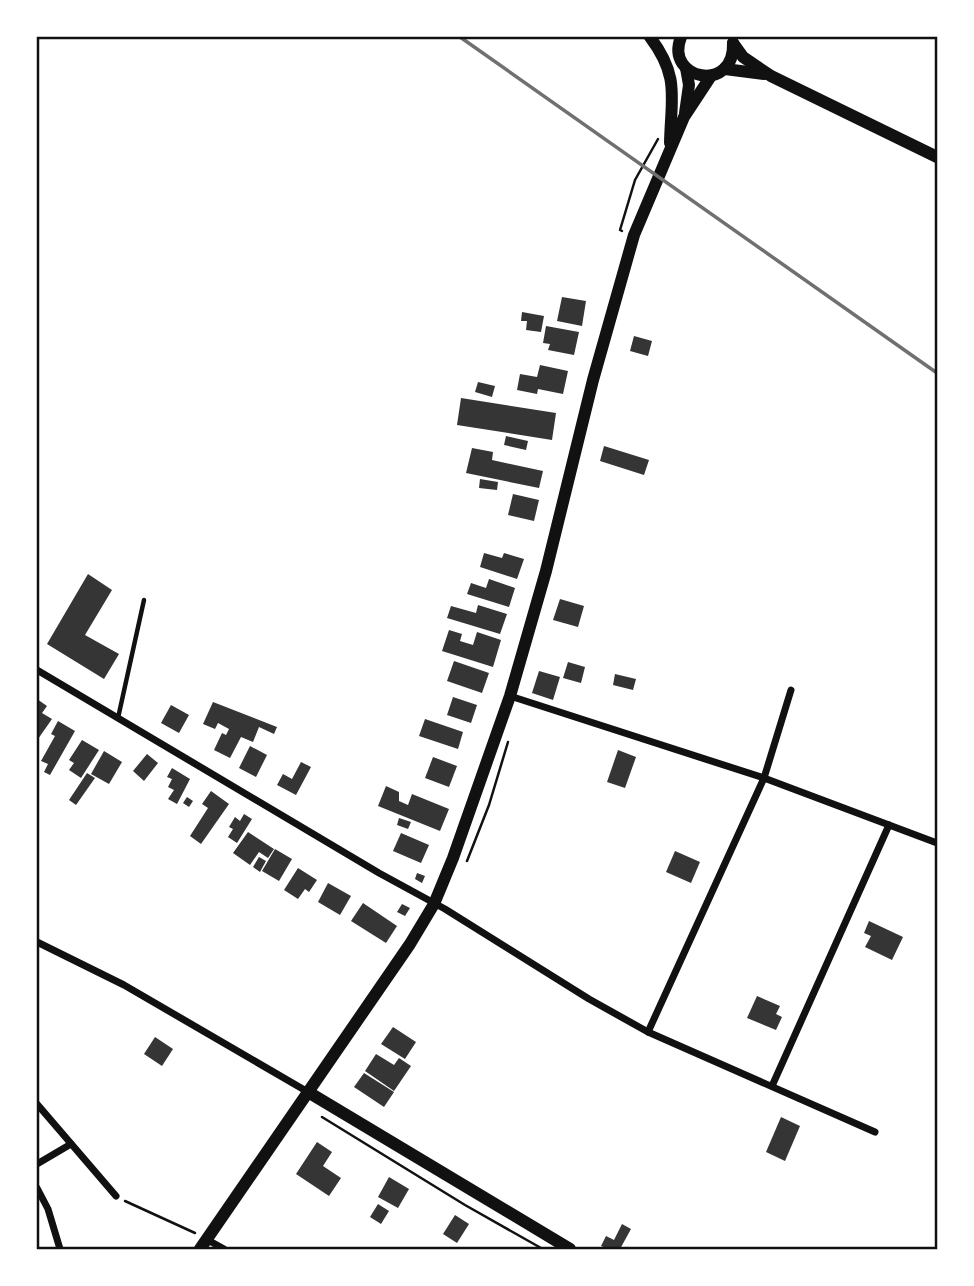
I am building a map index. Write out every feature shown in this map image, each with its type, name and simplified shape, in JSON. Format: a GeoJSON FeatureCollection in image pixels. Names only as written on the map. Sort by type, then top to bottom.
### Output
{"type":"FeatureCollection","features":[{"type":"Feature","properties":{"kind":"main road"},"geometry":{"type":"LineString","coordinates":[[650,37],[663,54],[671,79],[673,109],[670,151]]}},
{"type":"Feature","properties":{"kind":"main road"},"geometry":{"type":"LineString","coordinates":[[669,37],[679,43],[686,68],[689,85],[684,117]]}},
{"type":"Feature","properties":{"kind":"main road"},"geometry":{"type":"LineString","coordinates":[[200,1240],[308,1092],[410,944],[434,904],[473,804],[510,696],[546,571],[593,380],[634,235],[684,117],[711,76],[724,69],[730,61],[731,39]]}},
{"type":"Feature","properties":{"kind":"main road"},"geometry":{"type":"LineString","coordinates":[[731,39],[743,57],[771,76],[937,157]]}},
{"type":"Feature","properties":{"kind":"main road"},"geometry":{"type":"LineString","coordinates":[[686,68],[693,73],[711,76]]}},
{"type":"Feature","properties":{"kind":"main road"},"geometry":{"type":"LineString","coordinates":[[724,69],[771,76]]}},
{"type":"Feature","properties":{"kind":"main road"},"geometry":{"type":"LineString","coordinates":[[308,1092],[570,1249]]}},
{"type":"Feature","properties":{"kind":"street"},"geometry":{"type":"LineString","coordinates":[[37,671],[648,1032],[875,1132]]}},
{"type":"Feature","properties":{"kind":"street"},"geometry":{"type":"LineString","coordinates":[[648,1032],[764,778],[791,690]]}},
{"type":"Feature","properties":{"kind":"street"},"geometry":{"type":"LineString","coordinates":[[510,696],[764,778],[937,843]]}},
{"type":"Feature","properties":{"kind":"street"},"geometry":{"type":"LineString","coordinates":[[772,1086],[889,825]]}},
{"type":"Feature","properties":{"kind":"street"},"geometry":{"type":"LineString","coordinates":[[37,942],[124,985],[308,1092]]}},
{"type":"Feature","properties":{"kind":"street"},"geometry":{"type":"LineString","coordinates":[[37,1104],[116,1196]]}},
{"type":"Feature","properties":{"kind":"street"},"geometry":{"type":"LineString","coordinates":[[37,1164],[71,1144]]}},
{"type":"Feature","properties":{"kind":"street"},"geometry":{"type":"LineString","coordinates":[[37,1188],[48,1209],[60,1249]]}},
{"type":"Feature","properties":{"kind":"street"},"geometry":{"type":"LineString","coordinates":[[200,1240],[224,1249]]}},
{"type":"Feature","properties":{"kind":"lane"},"geometry":{"type":"LineString","coordinates":[[118,718],[144,600]]}},
{"type":"Feature","properties":{"kind":"path"},"geometry":{"type":"LineString","coordinates":[[634,235],[620,230],[635,180],[661,131]]}},
{"type":"Feature","properties":{"kind":"path"},"geometry":{"type":"LineString","coordinates":[[466,862],[489,805],[509,739]]}},
{"type":"Feature","properties":{"kind":"path"},"geometry":{"type":"LineString","coordinates":[[321,1116],[465,1205],[544,1249]]}},
{"type":"Feature","properties":{"kind":"path"},"geometry":{"type":"LineString","coordinates":[[116,1196],[200,1240]]}},
{"type":"Feature","properties":{"kind":"building"},"geometry":{"type":"Polygon","coordinates":[[[562,297],[586,301],[582,326],[557,321],[562,297]]]}},
{"type":"Feature","properties":{"kind":"building"},"geometry":{"type":"Polygon","coordinates":[[[522,312],[544,316],[541,332],[526,330],[527,321],[521,321],[522,312]]]}},
{"type":"Feature","properties":{"kind":"building"},"geometry":{"type":"Polygon","coordinates":[[[546,326],[579,332],[574,355],[548,350],[550,344],[543,343],[546,326]]]}},
{"type":"Feature","properties":{"kind":"building"},"geometry":{"type":"Polygon","coordinates":[[[634,336],[652,341],[648,356],[630,351],[634,336]]]}},
{"type":"Feature","properties":{"kind":"building"},"geometry":{"type":"Polygon","coordinates":[[[540,365],[568,371],[563,394],[538,389],[537,394],[517,390],[520,374],[537,377],[540,365]]]}},
{"type":"Feature","properties":{"kind":"building"},"geometry":{"type":"Polygon","coordinates":[[[478,382],[495,386],[492,397],[475,392],[478,382]]]}},
{"type":"Feature","properties":{"kind":"building"},"geometry":{"type":"Polygon","coordinates":[[[461,398],[556,413],[552,440],[457,425],[461,398]]]}},
{"type":"Feature","properties":{"kind":"building"},"geometry":{"type":"Polygon","coordinates":[[[506,436],[528,441],[526,450],[504,445],[506,436]]]}},
{"type":"Feature","properties":{"kind":"building"},"geometry":{"type":"Polygon","coordinates":[[[604,446],[649,460],[644,475],[600,461],[604,446]]]}},
{"type":"Feature","properties":{"kind":"building"},"geometry":{"type":"Polygon","coordinates":[[[472,448],[493,452],[492,460],[543,471],[539,488],[466,473],[472,448]]]}},
{"type":"Feature","properties":{"kind":"building"},"geometry":{"type":"Polygon","coordinates":[[[480,479],[498,482],[497,490],[479,488],[480,479]]]}},
{"type":"Feature","properties":{"kind":"building"},"geometry":{"type":"Polygon","coordinates":[[[513,494],[539,500],[534,521],[508,515],[513,494]]]}},
{"type":"Feature","properties":{"kind":"building"},"geometry":{"type":"Polygon","coordinates":[[[484,553],[502,558],[504,553],[524,559],[517,579],[480,567],[484,553]]]}},
{"type":"Feature","properties":{"kind":"building"},"geometry":{"type":"Polygon","coordinates":[[[88,574],[112,590],[85,635],[119,654],[104,679],[47,644],[88,574]]]}},
{"type":"Feature","properties":{"kind":"building"},"geometry":{"type":"Polygon","coordinates":[[[489,579],[515,588],[509,607],[467,594],[471,583],[486,588],[489,579]]]}},
{"type":"Feature","properties":{"kind":"building"},"geometry":{"type":"Polygon","coordinates":[[[560,599],[584,606],[578,627],[553,620],[560,599]]]}},
{"type":"Feature","properties":{"kind":"building"},"geometry":{"type":"Polygon","coordinates":[[[478,605],[507,614],[500,634],[447,618],[451,606],[476,613],[478,605]]]}},
{"type":"Feature","properties":{"kind":"building"},"geometry":{"type":"Polygon","coordinates":[[[449,630],[462,634],[460,641],[473,645],[477,632],[501,640],[493,667],[442,651],[449,630]]]}},
{"type":"Feature","properties":{"kind":"building"},"geometry":{"type":"Polygon","coordinates":[[[454,661],[489,673],[482,693],[447,681],[454,661]]]}},
{"type":"Feature","properties":{"kind":"building"},"geometry":{"type":"Polygon","coordinates":[[[568,662],[585,667],[581,683],[563,678],[568,662]]]}},
{"type":"Feature","properties":{"kind":"building"},"geometry":{"type":"Polygon","coordinates":[[[539,671],[560,677],[553,700],[532,693],[539,671]]]}},
{"type":"Feature","properties":{"kind":"building"},"geometry":{"type":"Polygon","coordinates":[[[615,674],[636,679],[633,690],[613,685],[615,674]]]}},
{"type":"Feature","properties":{"kind":"building"},"geometry":{"type":"Polygon","coordinates":[[[453,697],[477,705],[471,723],[447,715],[453,697]]]}},
{"type":"Feature","properties":{"kind":"building"},"geometry":{"type":"Polygon","coordinates":[[[37,699],[47,706],[42,713],[52,719],[38,739],[37,699]]]}},
{"type":"Feature","properties":{"kind":"building"},"geometry":{"type":"Polygon","coordinates":[[[213,702],[277,727],[274,734],[259,727],[253,742],[241,737],[230,758],[214,750],[222,733],[226,735],[229,729],[218,723],[215,729],[203,724],[213,702]]]}},
{"type":"Feature","properties":{"kind":"building"},"geometry":{"type":"Polygon","coordinates":[[[171,705],[189,715],[179,733],[161,723],[171,705]]]}},
{"type":"Feature","properties":{"kind":"building"},"geometry":{"type":"Polygon","coordinates":[[[425,719],[463,732],[458,749],[419,736],[425,719]]]}},
{"type":"Feature","properties":{"kind":"building"},"geometry":{"type":"Polygon","coordinates":[[[58,721],[75,731],[50,775],[44,772],[48,764],[41,761],[55,736],[51,734],[58,721]]]}},
{"type":"Feature","properties":{"kind":"building"},"geometry":{"type":"Polygon","coordinates":[[[82,740],[99,750],[81,778],[69,770],[74,763],[69,760],[82,740]]]}},
{"type":"Feature","properties":{"kind":"building"},"geometry":{"type":"Polygon","coordinates":[[[250,746],[267,755],[256,777],[239,768],[250,746]]]}},
{"type":"Feature","properties":{"kind":"building"},"geometry":{"type":"Polygon","coordinates":[[[618,750],[636,757],[625,788],[607,782],[618,750]]]}},
{"type":"Feature","properties":{"kind":"building"},"geometry":{"type":"Polygon","coordinates":[[[104,751],[122,762],[109,784],[91,774],[104,751]]]}},
{"type":"Feature","properties":{"kind":"building"},"geometry":{"type":"Polygon","coordinates":[[[147,754],[158,763],[144,781],[133,771],[147,754]]]}},
{"type":"Feature","properties":{"kind":"building"},"geometry":{"type":"Polygon","coordinates":[[[433,757],[457,766],[449,787],[425,778],[433,757]]]}},
{"type":"Feature","properties":{"kind":"building"},"geometry":{"type":"Polygon","coordinates":[[[301,762],[311,767],[296,795],[277,785],[283,774],[292,779],[301,762]]]}},
{"type":"Feature","properties":{"kind":"building"},"geometry":{"type":"Polygon","coordinates":[[[172,768],[190,779],[177,804],[168,799],[174,790],[168,787],[172,779],[167,777],[172,768]]]}},
{"type":"Feature","properties":{"kind":"building"},"geometry":{"type":"Polygon","coordinates":[[[87,773],[95,778],[76,805],[69,800],[87,773]]]}},
{"type":"Feature","properties":{"kind":"building"},"geometry":{"type":"Polygon","coordinates":[[[386,786],[399,792],[399,801],[408,805],[412,794],[449,809],[440,831],[378,806],[386,786]]]}},
{"type":"Feature","properties":{"kind":"building"},"geometry":{"type":"Polygon","coordinates":[[[211,791],[229,804],[201,844],[190,836],[208,808],[202,804],[211,791]]]}},
{"type":"Feature","properties":{"kind":"building"},"geometry":{"type":"Polygon","coordinates":[[[187,797],[193,801],[189,807],[183,803],[187,797]]]}},
{"type":"Feature","properties":{"kind":"building"},"geometry":{"type":"Polygon","coordinates":[[[244,814],[252,819],[237,843],[228,837],[233,829],[229,827],[235,817],[240,821],[244,814]]]}},
{"type":"Feature","properties":{"kind":"building"},"geometry":{"type":"Polygon","coordinates":[[[399,818],[411,822],[408,829],[397,825],[399,818]]]}},
{"type":"Feature","properties":{"kind":"building"},"geometry":{"type":"Polygon","coordinates":[[[248,832],[274,849],[268,858],[259,852],[250,865],[233,853],[248,832]]]}},
{"type":"Feature","properties":{"kind":"building"},"geometry":{"type":"Polygon","coordinates":[[[401,833],[429,845],[421,863],[393,851],[401,833]]]}},
{"type":"Feature","properties":{"kind":"building"},"geometry":{"type":"Polygon","coordinates":[[[275,849],[292,859],[279,881],[262,871],[275,849]]]}},
{"type":"Feature","properties":{"kind":"building"},"geometry":{"type":"Polygon","coordinates":[[[675,851],[700,862],[691,883],[666,872],[675,851]]]}},
{"type":"Feature","properties":{"kind":"building"},"geometry":{"type":"Polygon","coordinates":[[[259,857],[266,861],[260,872],[253,867],[259,857]]]}},
{"type":"Feature","properties":{"kind":"building"},"geometry":{"type":"Polygon","coordinates":[[[298,868],[317,880],[309,892],[305,889],[298,899],[284,890],[298,868]]]}},
{"type":"Feature","properties":{"kind":"building"},"geometry":{"type":"Polygon","coordinates":[[[417,873],[425,876],[422,883],[415,879],[417,873]]]}},
{"type":"Feature","properties":{"kind":"building"},"geometry":{"type":"Polygon","coordinates":[[[328,883],[351,896],[340,915],[318,902],[328,883]]]}},
{"type":"Feature","properties":{"kind":"building"},"geometry":{"type":"Polygon","coordinates":[[[363,903],[397,926],[386,943],[351,921],[363,903]]]}},
{"type":"Feature","properties":{"kind":"building"},"geometry":{"type":"Polygon","coordinates":[[[402,904],[410,908],[405,916],[397,912],[402,904]]]}},
{"type":"Feature","properties":{"kind":"building"},"geometry":{"type":"Polygon","coordinates":[[[869,921],[903,937],[892,960],[865,947],[871,936],[864,933],[869,921]]]}},
{"type":"Feature","properties":{"kind":"building"},"geometry":{"type":"Polygon","coordinates":[[[757,996],[780,1006],[776,1014],[782,1017],[776,1030],[747,1018],[757,996]]]}},
{"type":"Feature","properties":{"kind":"building"},"geometry":{"type":"Polygon","coordinates":[[[393,1027],[416,1042],[405,1059],[381,1044],[393,1027]]]}},
{"type":"Feature","properties":{"kind":"building"},"geometry":{"type":"Polygon","coordinates":[[[155,1037],[173,1049],[162,1066],[144,1054],[155,1037]]]}},
{"type":"Feature","properties":{"kind":"building"},"geometry":{"type":"Polygon","coordinates":[[[376,1054],[394,1065],[399,1058],[411,1066],[394,1091],[365,1071],[376,1054]]]}},
{"type":"Feature","properties":{"kind":"building"},"geometry":{"type":"Polygon","coordinates":[[[364,1073],[394,1092],[384,1107],[354,1087],[364,1073]]]}},
{"type":"Feature","properties":{"kind":"building"},"geometry":{"type":"Polygon","coordinates":[[[781,1117],[800,1126],[785,1161],[766,1152],[781,1117]]]}},
{"type":"Feature","properties":{"kind":"building"},"geometry":{"type":"Polygon","coordinates":[[[317,1142],[332,1152],[323,1166],[341,1178],[329,1196],[296,1174],[317,1142]]]}},
{"type":"Feature","properties":{"kind":"building"},"geometry":{"type":"Polygon","coordinates":[[[389,1177],[409,1189],[398,1208],[378,1197],[389,1177]]]}},
{"type":"Feature","properties":{"kind":"building"},"geometry":{"type":"Polygon","coordinates":[[[378,1204],[389,1211],[381,1224],[370,1217],[378,1204]]]}},
{"type":"Feature","properties":{"kind":"building"},"geometry":{"type":"Polygon","coordinates":[[[455,1215],[469,1224],[457,1243],[443,1234],[455,1215]]]}},
{"type":"Feature","properties":{"kind":"building"},"geometry":{"type":"Polygon","coordinates":[[[622,1224],[631,1229],[620,1249],[601,1246],[606,1236],[614,1240],[622,1224]]]}},
{"type":"Feature","properties":{"kind":"railway"},"geometry":{"type":"LineString","coordinates":[[460,37],[937,373]]}}]}
